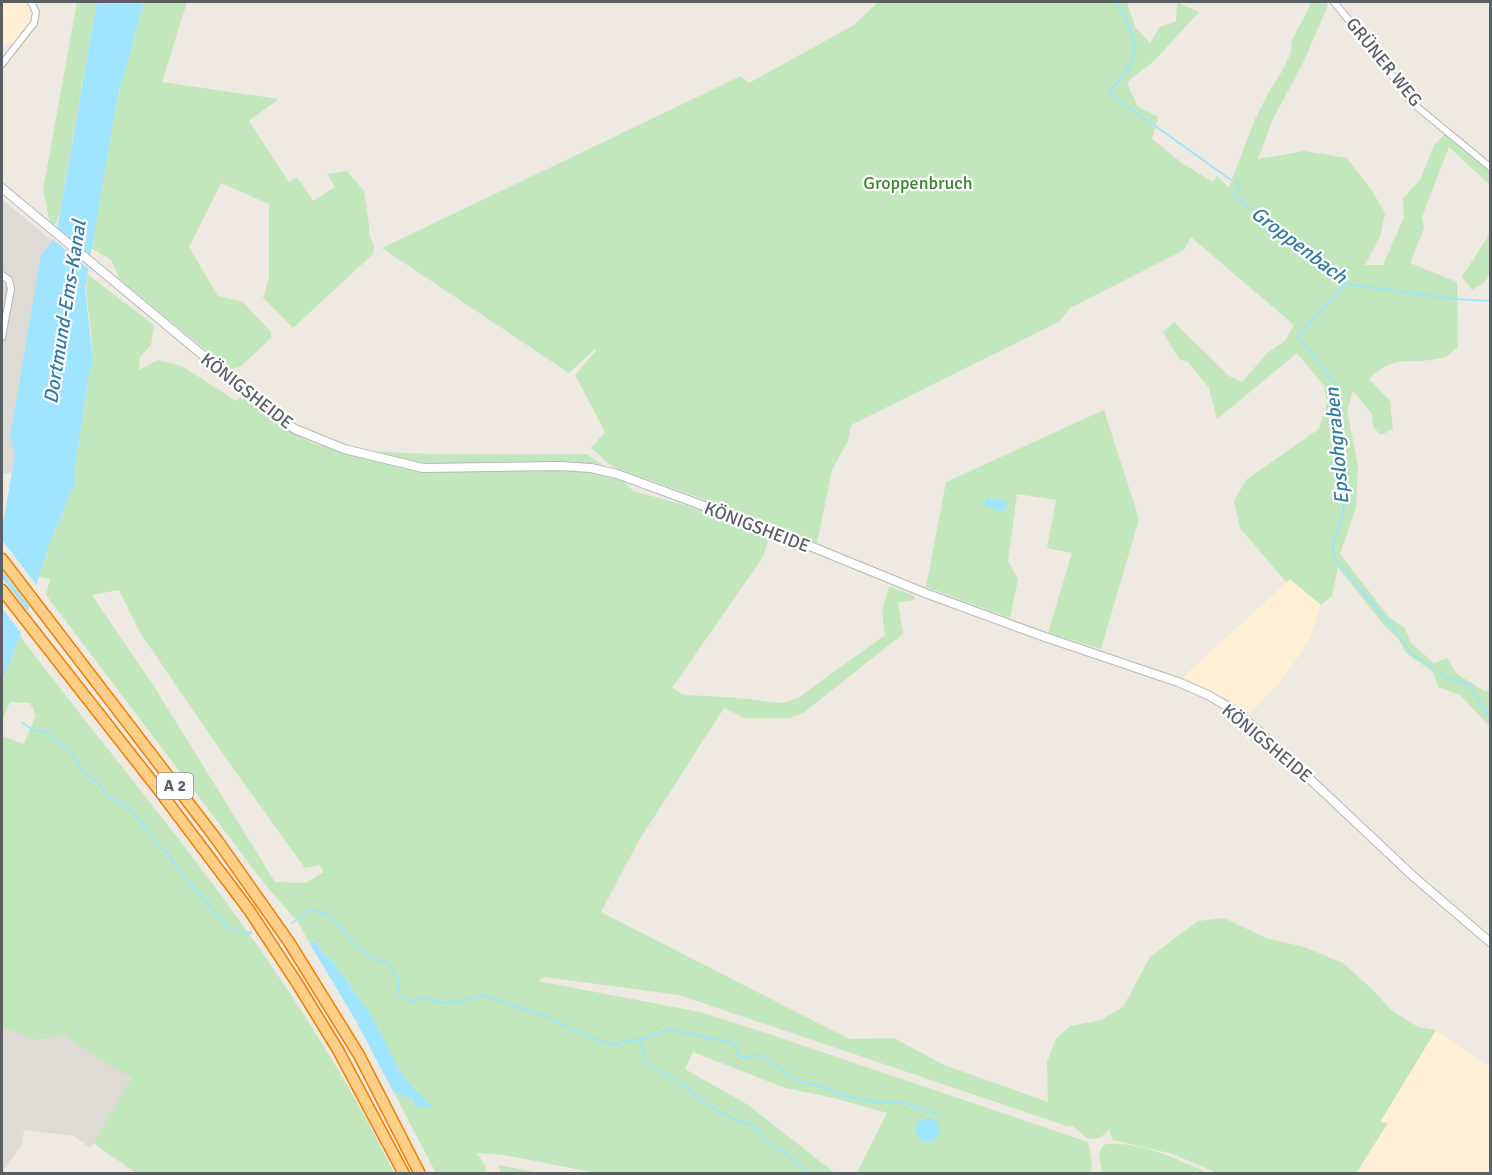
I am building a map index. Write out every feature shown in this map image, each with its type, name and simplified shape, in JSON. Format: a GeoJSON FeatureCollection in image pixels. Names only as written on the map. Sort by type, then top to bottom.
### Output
{"type":"FeatureCollection","features":[{"type":"Feature","properties":{"kind":"highway","name":"A 2"},"geometry":{"type":"LineString","coordinates":[[2,559],[236,866],[289,942],[359,1055],[420,1173]]}},
{"type":"Feature","properties":{"kind":"highway","name":"A 2"},"geometry":{"type":"LineString","coordinates":[[2,590],[158,789],[249,910],[338,1050],[404,1173]]}},
{"type":"Feature","properties":{"kind":"main road","name":"KÖNIGSHEIDE"},"geometry":{"type":"LineString","coordinates":[[2,188],[94,267],[277,417],[314,438],[344,449],[423,468],[559,466],[591,468],[617,474],[778,533],[925,593],[1042,636],[1178,681],[1208,695],[1232,709],[1260,732],[1431,893],[1491,942]]}},
{"type":"Feature","properties":{"kind":"street"},"geometry":{"type":"LineString","coordinates":[[2,64],[34,24],[36,12],[31,2]]}},
{"type":"Feature","properties":{"kind":"street","name":"GRÜNER WEG"},"geometry":{"type":"LineString","coordinates":[[1334,2],[1386,66],[1410,101],[1491,167]]}},
{"type":"Feature","properties":{"kind":"street"},"geometry":{"type":"LineString","coordinates":[[2,274],[9,280],[11,290],[2,337]]}},
{"type":"Feature","properties":{"kind":"shaded area"},"geometry":{"type":"Polygon","coordinates":[[[2,2],[31,2],[36,16],[18,44],[2,43],[2,2]]]}},
{"type":"Feature","properties":{"kind":"shaded area"},"geometry":{"type":"Polygon","coordinates":[[[2,199],[64,251],[35,469],[2,474],[2,199]]]}},
{"type":"Feature","properties":{"kind":"shaded area"},"geometry":{"type":"Polygon","coordinates":[[[1290,579],[1321,605],[1310,639],[1288,672],[1250,714],[1234,702],[1183,677],[1290,579]]]}},
{"type":"Feature","properties":{"kind":"shaded area"},"geometry":{"type":"Polygon","coordinates":[[[2,1027],[35,1040],[64,1034],[106,1063],[133,1078],[90,1148],[74,1136],[24,1130],[22,1144],[2,1173],[2,1027]]]}},
{"type":"Feature","properties":{"kind":"shaded area"},"geometry":{"type":"Polygon","coordinates":[[[1436,1030],[1490,1067],[1490,1173],[1357,1174],[1387,1123],[1380,1122],[1436,1030]]]}},
{"type":"Feature","properties":{"kind":"green space"},"geometry":{"type":"Polygon","coordinates":[[[77,2],[97,2],[60,211],[56,223],[51,227],[43,190],[77,2]]]}},
{"type":"Feature","properties":{"kind":"green space"},"geometry":{"type":"Polygon","coordinates":[[[144,2],[187,2],[162,82],[279,99],[249,121],[289,182],[297,177],[313,201],[335,187],[327,174],[347,171],[364,191],[369,233],[374,247],[373,254],[293,328],[263,298],[269,278],[269,204],[221,183],[189,247],[218,296],[243,302],[271,332],[271,338],[240,367],[229,369],[120,280],[111,260],[91,248],[117,100],[144,2]]]}},
{"type":"Feature","properties":{"kind":"green space","name":"Groppenbruch"},"geometry":{"type":"Polygon","coordinates":[[[877,2],[1127,2],[1135,27],[1150,43],[1160,27],[1176,21],[1177,2],[1199,12],[1154,61],[1127,82],[1137,106],[1158,117],[1152,139],[1182,163],[1213,182],[1217,176],[1229,187],[1255,119],[1291,53],[1292,40],[1312,2],[1325,2],[1328,5],[1303,63],[1272,121],[1258,159],[1304,151],[1347,158],[1373,192],[1385,214],[1380,236],[1365,265],[1383,265],[1404,217],[1403,198],[1420,180],[1434,145],[1450,129],[1490,164],[1490,185],[1449,147],[1422,217],[1424,228],[1410,263],[1457,282],[1458,347],[1441,358],[1387,365],[1369,379],[1390,401],[1393,429],[1381,435],[1373,427],[1372,414],[1353,391],[1347,410],[1358,466],[1356,507],[1340,554],[1389,617],[1404,627],[1412,644],[1434,663],[1447,658],[1457,674],[1486,692],[1490,687],[1490,727],[1460,695],[1438,687],[1433,672],[1406,653],[1399,640],[1383,624],[1338,567],[1332,596],[1321,605],[1290,579],[1286,582],[1240,528],[1234,501],[1246,480],[1319,429],[1327,403],[1324,386],[1297,353],[1217,419],[1209,388],[1189,363],[1179,359],[1163,332],[1174,322],[1229,376],[1242,382],[1268,352],[1284,342],[1294,325],[1191,237],[1184,250],[1070,308],[1060,321],[851,425],[848,441],[832,470],[817,543],[775,525],[613,467],[591,448],[605,432],[575,375],[596,351],[595,349],[569,373],[382,248],[741,76],[749,83],[854,25],[877,2]]]}},
{"type":"Feature","properties":{"kind":"green space"},"geometry":{"type":"Polygon","coordinates":[[[1490,228],[1490,272],[1484,283],[1472,290],[1462,277],[1487,238],[1490,228]]]}},
{"type":"Feature","properties":{"kind":"green space"},"geometry":{"type":"Polygon","coordinates":[[[87,274],[154,325],[151,345],[140,357],[139,370],[158,360],[182,366],[236,401],[244,394],[274,421],[314,444],[341,450],[430,454],[586,454],[617,474],[633,491],[689,506],[770,535],[763,557],[672,688],[684,695],[781,703],[798,698],[885,635],[882,610],[889,586],[915,596],[914,600],[898,602],[903,634],[803,713],[789,718],[745,718],[724,708],[638,842],[601,912],[849,1039],[894,1038],[944,1065],[1048,1102],[1047,1062],[1056,1039],[1070,1026],[1101,1020],[1123,1007],[1150,957],[1198,921],[1224,918],[1266,938],[1304,947],[1343,963],[1391,1010],[1418,1027],[1436,1030],[1380,1122],[1388,1123],[1356,1173],[1217,1173],[1173,1154],[1113,1140],[1109,1130],[1100,1138],[1088,1139],[1073,1126],[1067,1126],[679,995],[545,977],[538,981],[700,1012],[1088,1142],[1092,1163],[1091,1173],[857,1173],[887,1113],[834,1098],[785,1088],[693,1052],[685,1069],[748,1105],[835,1173],[596,1173],[504,1155],[477,1153],[485,1165],[486,1173],[436,1173],[394,1093],[413,1099],[415,1106],[433,1108],[404,1078],[370,1013],[329,957],[323,954],[316,941],[310,944],[298,922],[264,883],[46,595],[50,579],[39,577],[49,545],[76,480],[74,476],[92,362],[92,339],[86,286],[87,274]],[[119,590],[92,595],[155,688],[275,882],[306,883],[324,872],[319,865],[305,868],[225,757],[139,631],[119,590]]]}},
{"type":"Feature","properties":{"kind":"green space"},"geometry":{"type":"Polygon","coordinates":[[[1104,410],[1139,519],[1101,649],[1048,633],[1072,553],[1047,548],[1056,500],[1017,494],[1008,561],[1018,579],[1010,618],[926,587],[946,482],[1104,410]]]}},
{"type":"Feature","properties":{"kind":"green space"},"geometry":{"type":"Polygon","coordinates":[[[20,636],[195,861],[258,947],[317,1035],[370,1126],[394,1173],[136,1173],[93,1143],[132,1078],[64,1035],[35,1040],[2,1027],[2,736],[24,744],[36,715],[30,703],[10,702],[2,721],[2,682],[20,636]]]}},
{"type":"Feature","properties":{"kind":"green space"},"geometry":{"type":"Polygon","coordinates":[[[1103,1145],[1146,1148],[1208,1173],[1102,1173],[1099,1153],[1103,1145]]]}},
{"type":"Feature","properties":{"kind":"green space"},"geometry":{"type":"Polygon","coordinates":[[[498,1165],[540,1173],[501,1173],[498,1165]]]}},
{"type":"Feature","properties":{"kind":"water","name":"Dortmund-Ems-Kanal"},"geometry":{"type":"Polygon","coordinates":[[[97,2],[144,2],[117,100],[85,289],[93,360],[89,373],[74,476],[76,480],[49,545],[20,636],[2,682],[2,530],[15,454],[10,436],[41,255],[51,243],[58,224],[97,2]]]}},
{"type":"Feature","properties":{"kind":"water"},"geometry":{"type":"Polygon","coordinates":[[[987,498],[1005,501],[1008,506],[1002,512],[982,504],[987,498]]]}},
{"type":"Feature","properties":{"kind":"water"},"geometry":{"type":"Polygon","coordinates":[[[316,941],[323,954],[329,957],[370,1013],[404,1078],[434,1109],[415,1106],[413,1099],[394,1093],[356,1021],[310,944],[316,941]]]}},
{"type":"Feature","properties":{"kind":"water"},"geometry":{"type":"Polygon","coordinates":[[[928,1118],[936,1122],[940,1130],[936,1138],[928,1142],[920,1138],[916,1130],[920,1122],[928,1118]]]}},
{"type":"Feature","properties":{"kind":"pier"},"geometry":{"type":"Polygon","coordinates":[[[54,225],[93,257],[91,271],[50,237],[54,225]]]}},
{"type":"Feature","properties":{"kind":"pier"},"geometry":{"type":"Polygon","coordinates":[[[2,540],[39,588],[32,610],[2,571],[2,540]]]}},
{"type":"Feature","properties":{"kind":"pier"},"geometry":{"type":"Polygon","coordinates":[[[2,578],[30,614],[23,636],[2,608],[2,578]]]}},
{"type":"Feature","properties":{"kind":"waterway","name":"Groppenbach"},"geometry":{"type":"LineString","coordinates":[[1115,2],[1126,19],[1133,37],[1134,54],[1122,77],[1109,93],[1231,180]]}},
{"type":"Feature","properties":{"kind":"waterway","name":"Groppenbach"},"geometry":{"type":"LineString","coordinates":[[1237,183],[1240,186],[1234,195],[1345,284],[1456,299],[1490,301]]}},
{"type":"Feature","properties":{"kind":"waterway","name":"Epslohgraben"},"geometry":{"type":"LineString","coordinates":[[1345,284],[1298,336],[1336,385],[1344,508],[1332,549],[1337,561],[1393,627],[1411,654],[1435,668]]}},
{"type":"Feature","properties":{"kind":"waterway","name":"Epslohgraben"},"geometry":{"type":"LineString","coordinates":[[1440,673],[1445,678],[1469,684],[1490,719]]}},
{"type":"Feature","properties":{"kind":"waterway"},"geometry":{"type":"LineString","coordinates":[[23,723],[34,731],[45,731],[61,746],[68,749],[85,774],[97,782],[105,793],[131,810],[160,847],[168,852],[172,861],[215,913],[229,927],[238,932],[251,933]]}},
{"type":"Feature","properties":{"kind":"waterway"},"geometry":{"type":"LineString","coordinates":[[292,923],[310,910],[330,917],[361,950],[389,964],[398,981],[398,993],[412,1002],[425,997],[441,1003],[483,995],[537,1013],[602,1042],[614,1044],[640,1039],[669,1029],[733,1043],[740,1057],[761,1055],[799,1082],[819,1085],[843,1096],[877,1102],[905,1103],[938,1114]]}},
{"type":"Feature","properties":{"kind":"waterway"},"geometry":{"type":"LineString","coordinates":[[640,1039],[648,1064],[683,1085],[719,1112],[744,1124],[750,1123],[770,1144],[789,1155],[812,1174]]}}]}
